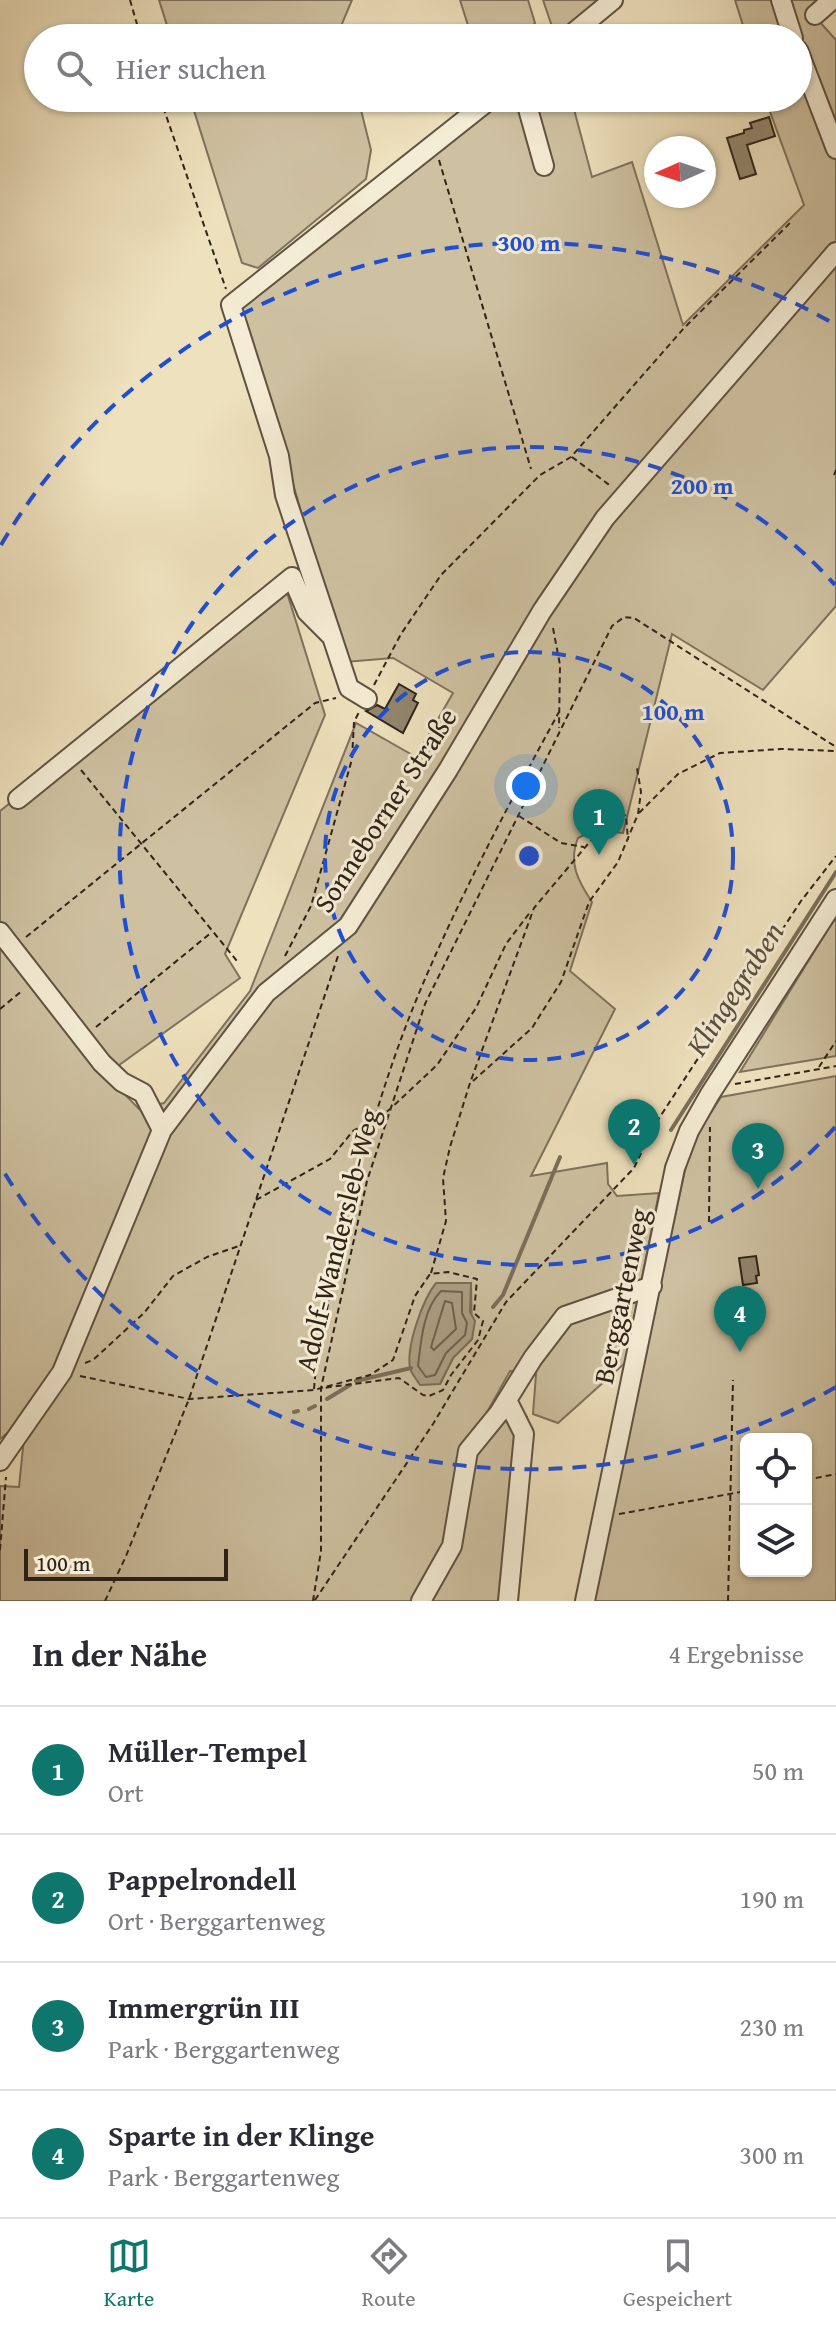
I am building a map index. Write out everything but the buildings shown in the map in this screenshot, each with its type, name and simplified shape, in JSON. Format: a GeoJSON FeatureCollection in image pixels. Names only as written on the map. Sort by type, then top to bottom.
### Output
{"type":"FeatureCollection","features":[{"type":"Feature","properties":{"kind":"street"},"geometry":{"type":"LineString","coordinates":[[584,24],[613,0]]}},
{"type":"Feature","properties":{"kind":"street"},"geometry":{"type":"LineString","coordinates":[[781,0],[789,24]]}},
{"type":"Feature","properties":{"kind":"street"},"geometry":{"type":"LineString","coordinates":[[815,15],[832,0]]}},
{"type":"Feature","properties":{"kind":"street"},"geometry":{"type":"LineString","coordinates":[[812,86],[836,149]]}},
{"type":"Feature","properties":{"kind":"street"},"geometry":{"type":"LineString","coordinates":[[367,699],[349,688],[285,495],[279,456],[231,305],[474,112]]}},
{"type":"Feature","properties":{"kind":"street"},"geometry":{"type":"LineString","coordinates":[[529,112],[544,166]]}},
{"type":"Feature","properties":{"kind":"street","name":"Sonneborner Straße"},"geometry":{"type":"LineString","coordinates":[[4,1456],[62,1372],[162,1130],[266,993],[348,926],[448,770],[542,611],[605,518],[836,252]]}},
{"type":"Feature","properties":{"kind":"street"},"geometry":{"type":"LineString","coordinates":[[18,799],[292,577],[307,612],[332,637]]}},
{"type":"Feature","properties":{"kind":"street","name":"Berggartenweg"},"geometry":{"type":"LineString","coordinates":[[585,1601],[675,1168],[689,1131],[714,1087],[836,899]]}},
{"type":"Feature","properties":{"kind":"street"},"geometry":{"type":"LineString","coordinates":[[0,932],[102,1063],[122,1082],[143,1093],[162,1130]]}},
{"type":"Feature","properties":{"kind":"street"},"geometry":{"type":"LineString","coordinates":[[421,1601],[452,1546],[468,1451],[507,1400],[533,1358],[565,1316],[652,1286]]}},
{"type":"Feature","properties":{"kind":"street"},"geometry":{"type":"LineString","coordinates":[[507,1400],[524,1434],[508,1601]]}},
{"type":"Feature","properties":{"kind":"path"},"geometry":{"type":"LineString","coordinates":[[130,0],[137,24]]}},
{"type":"Feature","properties":{"kind":"path"},"geometry":{"type":"LineString","coordinates":[[165,112],[231,305]]}},
{"type":"Feature","properties":{"kind":"path"},"geometry":{"type":"LineString","coordinates":[[434,144],[531,469]]}},
{"type":"Feature","properties":{"kind":"path"},"geometry":{"type":"LineString","coordinates":[[285,956],[311,906],[352,759],[354,722],[401,634],[441,575],[540,475],[571,457],[684,328],[792,221]]}},
{"type":"Feature","properties":{"kind":"path"},"geometry":{"type":"LineString","coordinates":[[571,457],[625,497]]}},
{"type":"Feature","properties":{"kind":"path"},"geometry":{"type":"LineString","coordinates":[[834,475],[836,470]]}},
{"type":"Feature","properties":{"kind":"path"},"geometry":{"type":"LineString","coordinates":[[542,611],[555,632],[560,665],[559,730]]}},
{"type":"Feature","properties":{"kind":"path","name":"Adolf-Wandersleb-Weg"},"geometry":{"type":"LineString","coordinates":[[314,1601],[321,1551],[321,1388],[367,1181],[425,1004],[612,626],[624,617],[634,618],[836,749]]}},
{"type":"Feature","properties":{"kind":"path"},"geometry":{"type":"LineString","coordinates":[[12,948],[315,703],[342,697]]}},
{"type":"Feature","properties":{"kind":"path"},"geometry":{"type":"LineString","coordinates":[[314,1390],[319,1345],[346,1224],[376,1118],[417,999],[441,944],[560,710]]}},
{"type":"Feature","properties":{"kind":"path"},"geometry":{"type":"LineString","coordinates":[[638,814],[678,774],[720,753],[836,749]]}},
{"type":"Feature","properties":{"kind":"path"},"geometry":{"type":"LineString","coordinates":[[69,756],[237,961]]}},
{"type":"Feature","properties":{"kind":"path"},"geometry":{"type":"LineString","coordinates":[[470,1083],[532,1028],[566,971],[589,902],[618,862],[638,814],[641,792],[637,768]]}},
{"type":"Feature","properties":{"kind":"path"},"geometry":{"type":"LineString","coordinates":[[518,815],[561,843],[586,847]]}},
{"type":"Feature","properties":{"kind":"path"},"geometry":{"type":"LineString","coordinates":[[255,1200],[330,1159],[353,1131],[389,1110],[437,1065],[476,1008],[506,944],[609,819],[626,815],[628,840]]}},
{"type":"Feature","properties":{"kind":"path"},"geometry":{"type":"LineString","coordinates":[[314,1601],[433,1424],[506,1302],[634,1168],[654,1126],[694,1064],[801,901],[836,856]]}},
{"type":"Feature","properties":{"kind":"path"},"geometry":{"type":"LineString","coordinates":[[62,1372],[189,1399],[314,1390],[370,1375],[393,1360],[415,1296],[430,1274],[446,1221],[443,1178],[470,1083],[534,908]]}},
{"type":"Feature","properties":{"kind":"path"},"geometry":{"type":"LineString","coordinates":[[83,1038],[212,932]]}},
{"type":"Feature","properties":{"kind":"path"},"geometry":{"type":"LineString","coordinates":[[105,1601],[189,1399],[338,955]]}},
{"type":"Feature","properties":{"kind":"path"},"geometry":{"type":"LineString","coordinates":[[0,1009],[36,979]]}},
{"type":"Feature","properties":{"kind":"path"},"geometry":{"type":"LineString","coordinates":[[818,1069],[836,1041]]}},
{"type":"Feature","properties":{"kind":"path"},"geometry":{"type":"LineString","coordinates":[[714,1087],[836,1066]]}},
{"type":"Feature","properties":{"kind":"path"},"geometry":{"type":"LineString","coordinates":[[709,1222],[710,1122]]}},
{"type":"Feature","properties":{"kind":"path"},"geometry":{"type":"LineString","coordinates":[[62,1372],[93,1360],[144,1313],[173,1276],[207,1257],[240,1245]]}},
{"type":"Feature","properties":{"kind":"path"},"geometry":{"type":"LineString","coordinates":[[321,1388],[399,1378],[423,1395],[429,1396],[443,1390],[478,1340],[483,1321],[474,1313],[477,1279],[448,1272],[430,1274]]}},
{"type":"Feature","properties":{"kind":"path"},"geometry":{"type":"LineString","coordinates":[[728,1601],[733,1380]]}},
{"type":"Feature","properties":{"kind":"path"},"geometry":{"type":"LineString","coordinates":[[0,1550],[4,1456]]}},
{"type":"Feature","properties":{"kind":"path"},"geometry":{"type":"LineString","coordinates":[[812,1479],[836,1474]]}},
{"type":"Feature","properties":{"kind":"path"},"geometry":{"type":"LineString","coordinates":[[603,1517],[740,1492]]}},
{"type":"Feature","properties":{"kind":"shaded area"},"geometry":{"type":"Polygon","coordinates":[[[159,0],[352,0],[342,24],[167,24],[159,0]]]}},
{"type":"Feature","properties":{"kind":"shaded area"},"geometry":{"type":"Polygon","coordinates":[[[460,0],[528,0],[535,23],[534,24],[468,24],[460,0]]]}},
{"type":"Feature","properties":{"kind":"shaded area"},"geometry":{"type":"Polygon","coordinates":[[[543,0],[602,0],[573,24],[551,24],[543,0]]]}},
{"type":"Feature","properties":{"kind":"shaded area"},"geometry":{"type":"Polygon","coordinates":[[[735,0],[822,0],[810,11],[836,40],[836,606],[763,690],[672,634],[623,833],[594,830],[578,838],[575,847],[576,872],[592,902],[570,971],[615,1009],[531,1176],[607,1163],[608,1184],[617,1196],[659,1193],[625,1363],[558,1423],[533,1414],[536,1374],[510,1371],[476,1432],[489,1424],[527,1417],[511,1601],[0,1601],[0,1486],[19,1487],[26,1418],[0,1439],[0,811],[284,583],[325,715],[225,954],[240,978],[115,1068],[98,1067],[139,1109],[164,1103],[250,991],[356,723],[416,757],[453,693],[393,658],[345,662],[241,306],[489,112],[575,112],[592,177],[632,162],[683,325],[804,205],[770,112],[812,112],[812,24],[743,24],[735,0]],[[471,1283],[440,1384],[453,1358],[472,1339],[471,1283]]]}},
{"type":"Feature","properties":{"kind":"shaded area"},"geometry":{"type":"Polygon","coordinates":[[[194,112],[362,112],[371,150],[366,179],[258,268],[242,263],[194,112]]]}},
{"type":"Feature","properties":{"kind":"shaded area"},"geometry":{"type":"Polygon","coordinates":[[[836,916],[836,1056],[740,1072],[836,916]]]}},
{"type":"Feature","properties":{"kind":"shaded area"},"geometry":{"type":"Polygon","coordinates":[[[836,1076],[836,1601],[590,1601],[691,1143],[721,1097],[836,1076]]]}},
{"type":"Feature","properties":{"kind":"water"},"geometry":{"type":"Polygon","coordinates":[[[436,1283],[471,1283],[470,1312],[475,1321],[472,1339],[453,1358],[440,1384],[420,1385],[410,1368],[409,1359],[421,1311],[436,1283]]]}},
{"type":"Feature","properties":{"kind":"waterway","name":"Klingegraben"},"geometry":{"type":"LineString","coordinates":[[671,1130],[836,872]]}},
{"type":"Feature","properties":{"kind":"waterway","name":"Klingegraben"},"geometry":{"type":"LineString","coordinates":[[493,1307],[503,1295],[560,1157]]}},
{"type":"Feature","properties":{"kind":"waterway","name":"Klingegraben"},"geometry":{"type":"LineString","coordinates":[[356,1381],[411,1368]]}},
{"type":"Feature","properties":{"kind":"waterway","name":"Klingegraben"},"geometry":{"type":"LineString","coordinates":[[327,1399],[350,1385]]}},
{"type":"Feature","properties":{"kind":"waterway","name":"Klingegraben"},"geometry":{"type":"LineString","coordinates":[[309,1409],[315,1406]]}},
{"type":"Feature","properties":{"kind":"waterway","name":"Klingegraben"},"geometry":{"type":"LineString","coordinates":[[294,1412],[298,1411]]}},
{"type":"Feature","properties":{"kind":"place","name":"Müller-Tempel"},"geometry":{"type":"Point","coordinates":[599,855]}},
{"type":"Feature","properties":{"kind":"place","name":"Pappelrondell"},"geometry":{"type":"Point","coordinates":[634,1165]}},
{"type":"Feature","properties":{"kind":"place","name":"Immergrün III"},"geometry":{"type":"Point","coordinates":[758,1189]}},
{"type":"Feature","properties":{"kind":"place","name":"Sparte in der Klinge"},"geometry":{"type":"Point","coordinates":[740,1352]}}]}
